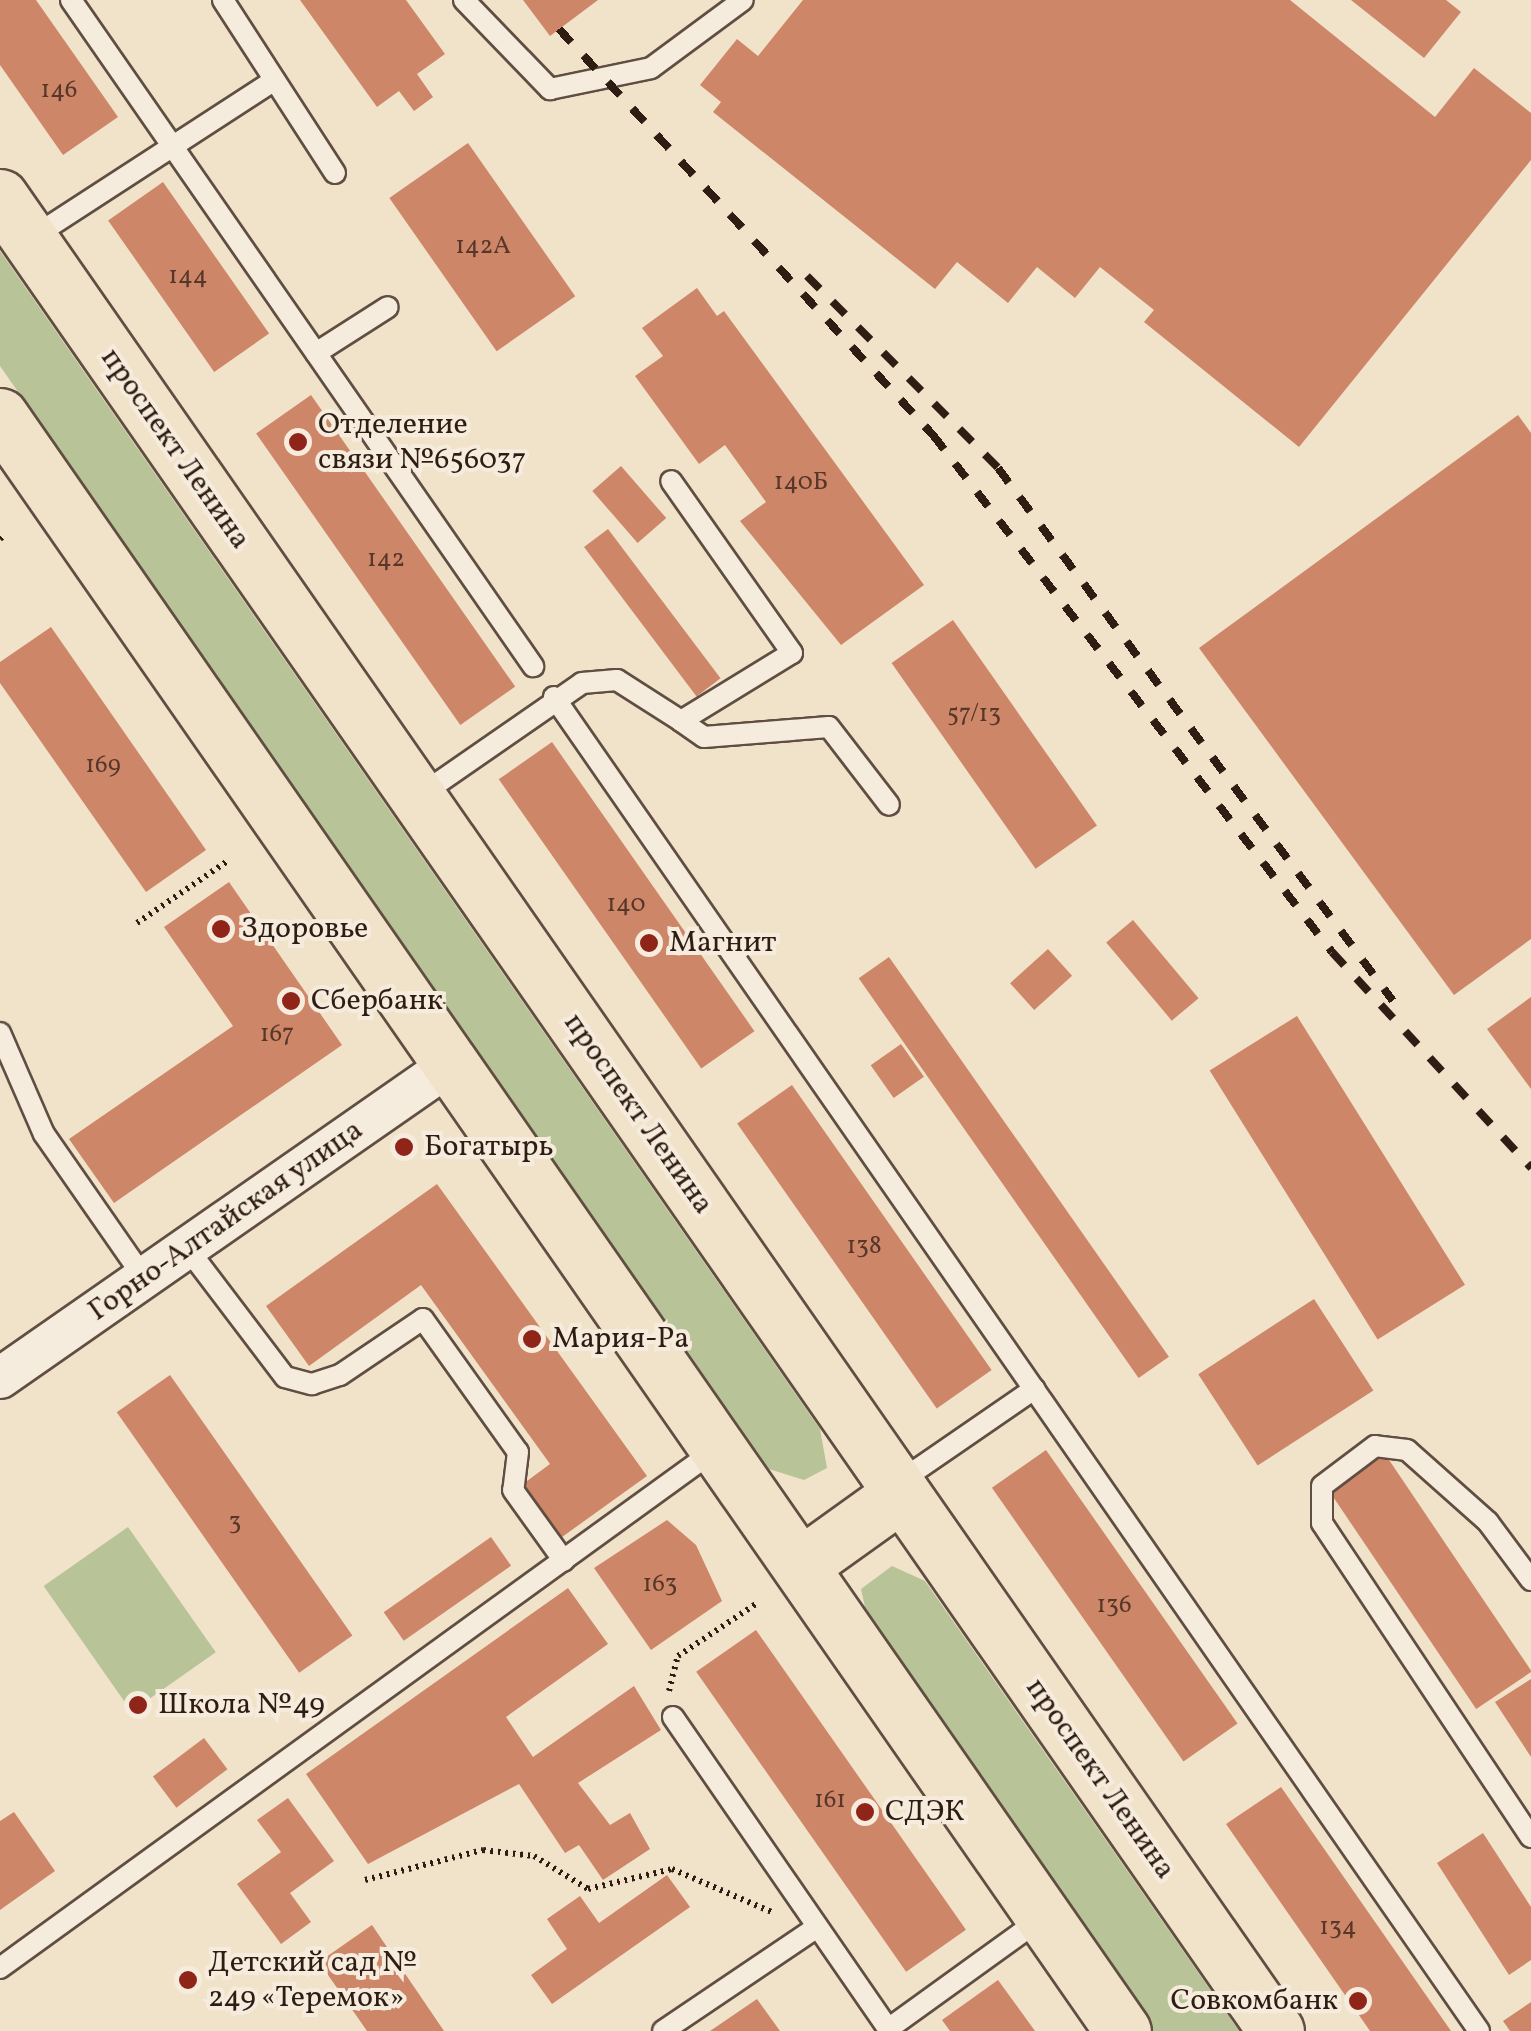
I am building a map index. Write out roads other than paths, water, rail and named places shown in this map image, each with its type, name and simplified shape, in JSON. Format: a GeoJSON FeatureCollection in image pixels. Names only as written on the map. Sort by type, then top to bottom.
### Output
{"type":"FeatureCollection","features":[{"type":"Feature","properties":{"kind":"main road","name":"проспект Ленина"},"geometry":{"type":"LineString","coordinates":[[15,218],[1276,2031]]}},
{"type":"Feature","properties":{"kind":"main road"},"geometry":{"type":"LineString","coordinates":[[0,416],[1123,2031]]}},
{"type":"Feature","properties":{"kind":"main road"},"geometry":{"type":"LineString","coordinates":[[800,1566],[899,1489]]}},
{"type":"Feature","properties":{"kind":"street","name":"Горно-Алтайская улица"},"geometry":{"type":"LineString","coordinates":[[2,1373],[451,1064]]}},
{"type":"Feature","properties":{"kind":"lane"},"geometry":{"type":"LineString","coordinates":[[71,0],[533,666]]}},
{"type":"Feature","properties":{"kind":"lane"},"geometry":{"type":"LineString","coordinates":[[222,0],[335,173]]}},
{"type":"Feature","properties":{"kind":"lane"},"geometry":{"type":"LineString","coordinates":[[464,0],[550,89],[651,68],[743,0]]}},
{"type":"Feature","properties":{"kind":"lane"},"geometry":{"type":"LineString","coordinates":[[15,218],[173,146],[274,80]]}},
{"type":"Feature","properties":{"kind":"lane"},"geometry":{"type":"LineString","coordinates":[[316,353],[388,307]]}},
{"type":"Feature","properties":{"kind":"lane"},"geometry":{"type":"LineString","coordinates":[[671,481],[792,653],[681,721]]}},
{"type":"Feature","properties":{"kind":"lane"},"geometry":{"type":"LineString","coordinates":[[418,797],[554,697],[617,680],[704,737],[830,727],[889,805]]}},
{"type":"Feature","properties":{"kind":"lane"},"geometry":{"type":"LineString","coordinates":[[554,697],[1480,2031]]}},
{"type":"Feature","properties":{"kind":"lane"},"geometry":{"type":"LineString","coordinates":[[0,1034],[44,1134],[144,1278]]}},
{"type":"Feature","properties":{"kind":"lane"},"geometry":{"type":"LineString","coordinates":[[187,1248],[285,1377],[312,1384],[340,1375],[423,1319],[518,1452],[512,1490],[564,1562]]}},
{"type":"Feature","properties":{"kind":"lane"},"geometry":{"type":"LineString","coordinates":[[899,1489],[1034,1389]]}},
{"type":"Feature","properties":{"kind":"lane"},"geometry":{"type":"LineString","coordinates":[[1531,1580],[1488,1522],[1407,1450],[1375,1446],[1322,1486],[1322,1523],[1531,1837]]}},
{"type":"Feature","properties":{"kind":"lane"},"geometry":{"type":"LineString","coordinates":[[0,1968],[718,1448]]}},
{"type":"Feature","properties":{"kind":"lane"},"geometry":{"type":"LineString","coordinates":[[673,1717],[889,2030],[1044,1917]]}},
{"type":"Feature","properties":{"kind":"lane"},"geometry":{"type":"LineString","coordinates":[[663,2031],[818,1927]]}},
{"type":"Feature","properties":{"kind":"railway"},"geometry":{"type":"LineString","coordinates":[[559,29],[933,435],[1332,952],[1531,1168]]}},
{"type":"Feature","properties":{"kind":"railway"},"geometry":{"type":"LineString","coordinates":[[807,276],[998,468],[1393,1001]]}},
{"type":"Feature","properties":{"kind":"place","name":"Отделение связи №656037"},"geometry":{"type":"Point","coordinates":[298,442]}},
{"type":"Feature","properties":{"kind":"place","name":"Здоровье"},"geometry":{"type":"Point","coordinates":[221,929]}},
{"type":"Feature","properties":{"kind":"place","name":"Магнит"},"geometry":{"type":"Point","coordinates":[649,943]}},
{"type":"Feature","properties":{"kind":"place","name":"Сбербанк"},"geometry":{"type":"Point","coordinates":[291,1001]}},
{"type":"Feature","properties":{"kind":"place","name":"Богатырь"},"geometry":{"type":"Point","coordinates":[404,1147]}},
{"type":"Feature","properties":{"kind":"place","name":"Мария-Ра"},"geometry":{"type":"Point","coordinates":[532,1339]}},
{"type":"Feature","properties":{"kind":"place","name":"Школа №49"},"geometry":{"type":"Point","coordinates":[138,1705]}},
{"type":"Feature","properties":{"kind":"place","name":"СДЭК"},"geometry":{"type":"Point","coordinates":[865,1812]}},
{"type":"Feature","properties":{"kind":"place","name":"Детский сад № 249 «Теремок»"},"geometry":{"type":"Point","coordinates":[188,1980]}},
{"type":"Feature","properties":{"kind":"place","name":"Совкомбанк"},"geometry":{"type":"Point","coordinates":[1358,2001]}}]}
